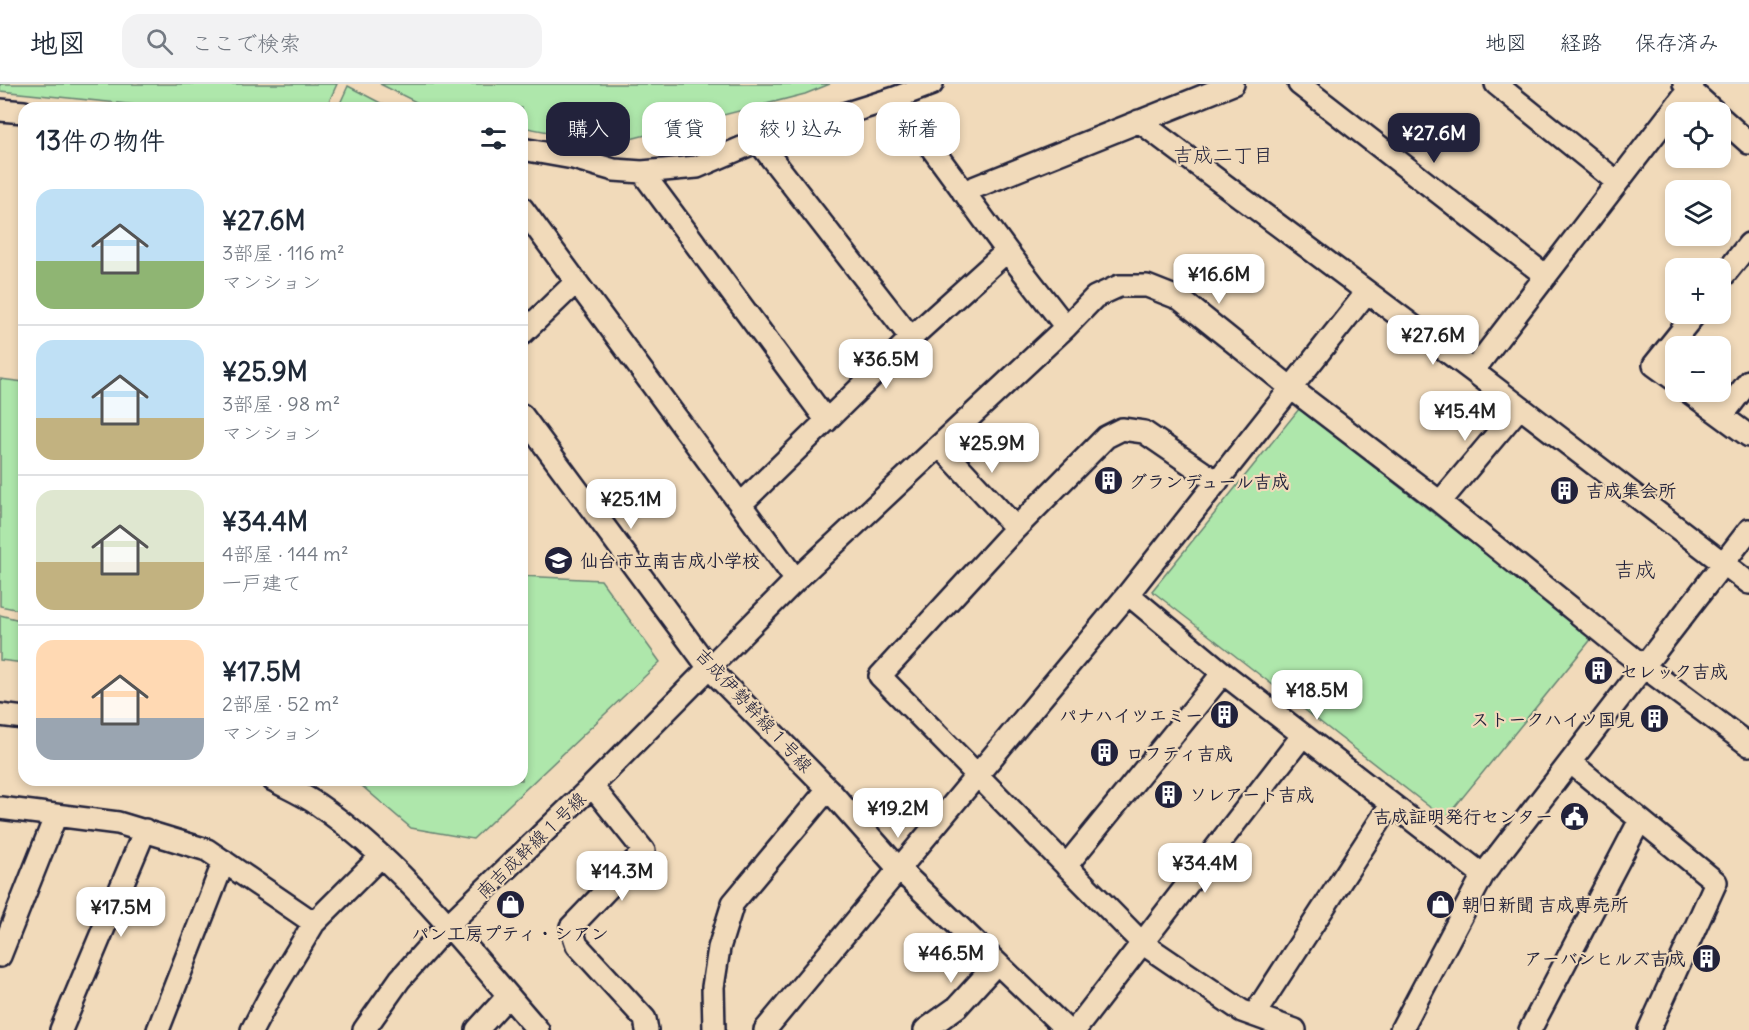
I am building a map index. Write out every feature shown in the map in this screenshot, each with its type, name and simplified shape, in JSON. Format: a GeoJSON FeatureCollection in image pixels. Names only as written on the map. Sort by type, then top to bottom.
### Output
{"type":"FeatureCollection","features":[{"type":"Feature","properties":{"kind":"street"},"geometry":{"type":"LineString","coordinates":[[864,108],[932,84]]}},
{"type":"Feature","properties":{"kind":"street"},"geometry":{"type":"LineString","coordinates":[[963,192],[1233,84]]}},
{"type":"Feature","properties":{"kind":"street"},"geometry":{"type":"LineString","coordinates":[[1299,84],[1546,276]]}},
{"type":"Feature","properties":{"kind":"street"},"geometry":{"type":"LineString","coordinates":[[1496,84],[1617,182]]}},
{"type":"Feature","properties":{"kind":"street"},"geometry":{"type":"LineString","coordinates":[[1473,371],[1688,86],[1705,102]]}},
{"type":"Feature","properties":{"kind":"street"},"geometry":{"type":"LineString","coordinates":[[896,98],[963,192],[1066,327]]}},
{"type":"Feature","properties":{"kind":"street"},"geometry":{"type":"LineString","coordinates":[[0,110],[18,112]]}},
{"type":"Feature","properties":{"kind":"street"},"geometry":{"type":"LineString","coordinates":[[1139,121],[1473,371],[1749,583]]}},
{"type":"Feature","properties":{"kind":"street"},"geometry":{"type":"LineString","coordinates":[[1731,127],[1749,143]]}},
{"type":"Feature","properties":{"kind":"street"},"geometry":{"type":"LineString","coordinates":[[528,150],[573,158],[614,170],[642,172],[697,167],[738,150]]}},
{"type":"Feature","properties":{"kind":"street"},"geometry":{"type":"LineString","coordinates":[[770,156],[911,338]]}},
{"type":"Feature","properties":{"kind":"street"},"geometry":{"type":"LineString","coordinates":[[642,172],[827,421]]}},
{"type":"Feature","properties":{"kind":"street"},"geometry":{"type":"LineString","coordinates":[[528,216],[796,580]]}},
{"type":"Feature","properties":{"kind":"street"},"geometry":{"type":"LineString","coordinates":[[1731,266],[1749,244]]}},
{"type":"Feature","properties":{"kind":"street"},"geometry":{"type":"LineString","coordinates":[[741,504],[911,338],[1007,251]]}},
{"type":"Feature","properties":{"kind":"street"},"geometry":{"type":"LineString","coordinates":[[528,328],[576,282]]}},
{"type":"Feature","properties":{"kind":"street","name":"南吉成幹線１号線"},"geometry":{"type":"LineString","coordinates":[[364,1030],[400,979],[448,926],[592,786],[796,580],[1066,327],[1095,297],[1119,286],[1147,286],[1180,299],[1291,388],[1440,502],[1643,666],[1749,745]]}},
{"type":"Feature","properties":{"kind":"street"},"geometry":{"type":"LineString","coordinates":[[765,1030],[1128,594],[1367,292]]}},
{"type":"Feature","properties":{"kind":"street"},"geometry":{"type":"LineString","coordinates":[[1677,336],[1687,324]]}},
{"type":"Feature","properties":{"kind":"street"},"geometry":{"type":"LineString","coordinates":[[1665,351],[1654,365],[1665,373]]}},
{"type":"Feature","properties":{"kind":"street"},"geometry":{"type":"LineString","coordinates":[[1722,416],[1749,381]]}},
{"type":"Feature","properties":{"kind":"street"},"geometry":{"type":"LineString","coordinates":[[1703,402],[1749,436]]}},
{"type":"Feature","properties":{"kind":"street"},"geometry":{"type":"LineString","coordinates":[[1440,502],[1520,407]]}},
{"type":"Feature","properties":{"kind":"street","name":"吉成伊勢幹線１号線"},"geometry":{"type":"LineString","coordinates":[[528,423],[709,668],[828,789],[899,869],[1067,1030]]}},
{"type":"Feature","properties":{"kind":"street"},"geometry":{"type":"LineString","coordinates":[[1217,483],[1144,432],[1122,429],[1106,437],[1016,528],[880,676],[1142,943],[1242,1011],[1295,1030]]}},
{"type":"Feature","properties":{"kind":"street"},"geometry":{"type":"LineString","coordinates":[[940,446],[1016,528]]}},
{"type":"Feature","properties":{"kind":"street"},"geometry":{"type":"LineString","coordinates":[[1401,1030],[1483,875],[1749,530]]}},
{"type":"Feature","properties":{"kind":"street"},"geometry":{"type":"LineString","coordinates":[[1128,594],[1224,673],[1483,875]]}},
{"type":"Feature","properties":{"kind":"street"},"geometry":{"type":"LineString","coordinates":[[1066,866],[1224,673]]}},
{"type":"Feature","properties":{"kind":"street"},"geometry":{"type":"LineString","coordinates":[[0,715],[18,716]]}},
{"type":"Feature","properties":{"kind":"street"},"geometry":{"type":"LineString","coordinates":[[1075,1030],[1303,735]]}},
{"type":"Feature","properties":{"kind":"street"},"geometry":{"type":"LineString","coordinates":[[1570,762],[1716,882],[1649,1030]]}},
{"type":"Feature","properties":{"kind":"street"},"geometry":{"type":"LineString","coordinates":[[284,786],[316,804],[381,856],[448,926],[538,1030]]}},
{"type":"Feature","properties":{"kind":"street"},"geometry":{"type":"LineString","coordinates":[[592,786],[644,851],[571,927],[577,945],[645,1019],[646,1030]]}},
{"type":"Feature","properties":{"kind":"street"},"geometry":{"type":"LineString","coordinates":[[714,1030],[713,987],[718,948],[733,903],[828,789]]}},
{"type":"Feature","properties":{"kind":"street"},"geometry":{"type":"LineString","coordinates":[[1254,1015],[1391,804]]}},
{"type":"Feature","properties":{"kind":"street"},"geometry":{"type":"LineString","coordinates":[[0,808],[118,823],[207,850],[314,923]]}},
{"type":"Feature","properties":{"kind":"street"},"geometry":{"type":"LineString","coordinates":[[0,956],[56,815]]}},
{"type":"Feature","properties":{"kind":"street"},"geometry":{"type":"LineString","coordinates":[[1530,1030],[1640,820]]}},
{"type":"Feature","properties":{"kind":"street"},"geometry":{"type":"LineString","coordinates":[[61,1030],[145,830]]}},
{"type":"Feature","properties":{"kind":"street"},"geometry":{"type":"LineString","coordinates":[[252,1030],[314,923],[381,856]]}},
{"type":"Feature","properties":{"kind":"street"},"geometry":{"type":"LineString","coordinates":[[158,1030],[224,861]]}},
{"type":"Feature","properties":{"kind":"street"},"geometry":{"type":"LineString","coordinates":[[925,1030],[957,1007],[997,963]]}},
{"type":"Feature","properties":{"kind":"street"},"geometry":{"type":"LineString","coordinates":[[477,1030],[508,996]]}},
{"type":"Feature","properties":{"kind":"green space"},"geometry":{"type":"Polygon","coordinates":[[[0,84],[337,84],[329,102],[108,102],[0,91],[0,84]]]}},
{"type":"Feature","properties":{"kind":"green space"},"geometry":{"type":"Polygon","coordinates":[[[380,84],[830,84],[805,94],[774,102],[738,102],[738,111],[726,114],[726,102],[642,102],[642,136],[630,139],[630,102],[546,102],[546,132],[528,128],[528,102],[416,102],[380,84]]]}},
{"type":"Feature","properties":{"kind":"green space"},"geometry":{"type":"Polygon","coordinates":[[[348,86],[379,102],[341,102],[348,86]]]}},
{"type":"Feature","properties":{"kind":"green space"},"geometry":{"type":"Polygon","coordinates":[[[0,379],[18,381],[18,610],[0,606],[0,379]]]}},
{"type":"Feature","properties":{"kind":"green space"},"geometry":{"type":"Polygon","coordinates":[[[1299,409],[1593,637],[1445,819],[1152,591],[1299,409]]]}},
{"type":"Feature","properties":{"kind":"green space","name":"仙台市立南吉成小学校"},"geometry":{"type":"Polygon","coordinates":[[[528,576],[601,580],[660,662],[473,839],[411,828],[362,786],[528,786],[528,576]]]}},
{"type":"Feature","properties":{"kind":"green space"},"geometry":{"type":"Polygon","coordinates":[[[0,615],[18,620],[18,662],[0,660],[0,615]]]}},
{"type":"Feature","properties":{"kind":"place","name":"グランデュール吉成"},"geometry":{"type":"Point","coordinates":[1108,481]}},
{"type":"Feature","properties":{"kind":"place","name":"吉成集会所"},"geometry":{"type":"Point","coordinates":[1565,490]}},
{"type":"Feature","properties":{"kind":"place","name":"仙台市立南吉成小学校"},"geometry":{"type":"Point","coordinates":[559,560]}},
{"type":"Feature","properties":{"kind":"place","name":"セレック吉成"},"geometry":{"type":"Point","coordinates":[1599,671]}},
{"type":"Feature","properties":{"kind":"place","name":"パナハイツエミー"},"geometry":{"type":"Point","coordinates":[1224,715]}},
{"type":"Feature","properties":{"kind":"place","name":"ストークハイツ国見"},"geometry":{"type":"Point","coordinates":[1655,719]}},
{"type":"Feature","properties":{"kind":"place","name":"ロフティ吉成"},"geometry":{"type":"Point","coordinates":[1105,753]}},
{"type":"Feature","properties":{"kind":"place","name":"ソレアート吉成"},"geometry":{"type":"Point","coordinates":[1168,794]}},
{"type":"Feature","properties":{"kind":"place","name":"吉成証明発行センター"},"geometry":{"type":"Point","coordinates":[1574,816]}},
{"type":"Feature","properties":{"kind":"place","name":"パン工房プティ・シアン"},"geometry":{"type":"Point","coordinates":[510,904]}},
{"type":"Feature","properties":{"kind":"place","name":"朝日新聞 吉成専売所"},"geometry":{"type":"Point","coordinates":[1441,904]}},
{"type":"Feature","properties":{"kind":"place","name":"アーバンヒルズ吉成"},"geometry":{"type":"Point","coordinates":[1707,958]}},
{"type":"Feature","properties":{"kind":"district","name":"吉成二丁目"},"geometry":{"type":"Point","coordinates":[1223,154]}},
{"type":"Feature","properties":{"kind":"district","name":"吉成"},"geometry":{"type":"Point","coordinates":[1635,569]}}]}
